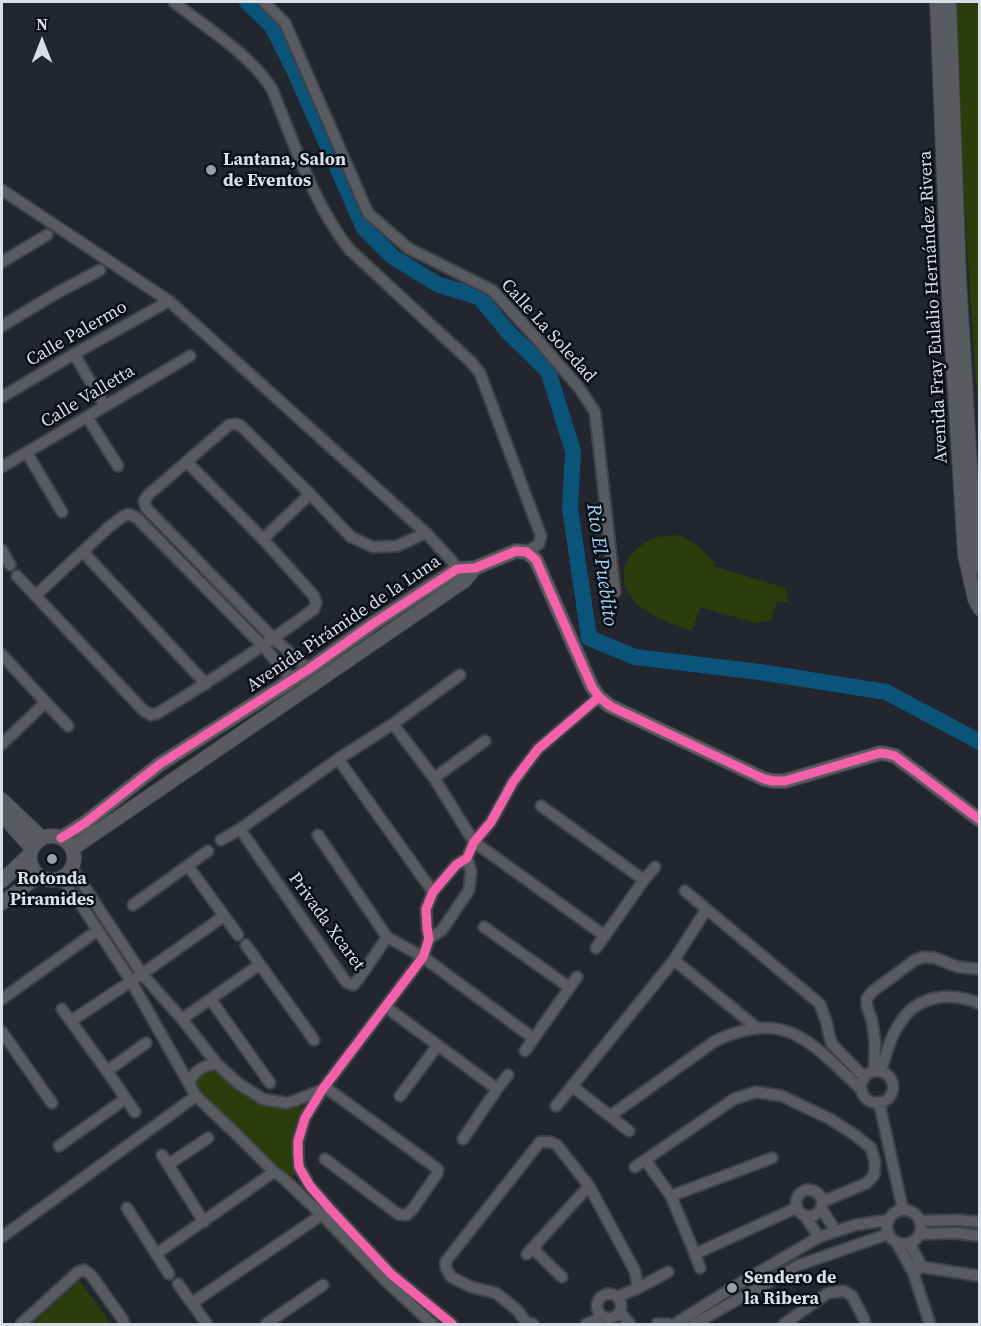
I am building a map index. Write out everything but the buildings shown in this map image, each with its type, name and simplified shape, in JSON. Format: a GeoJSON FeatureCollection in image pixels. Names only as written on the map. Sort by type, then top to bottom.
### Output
{"type":"FeatureCollection","features":[{"type":"Feature","properties":{"kind":"street"},"geometry":{"type":"LineString","coordinates":[[174,2],[249,60],[262,74],[272,89],[319,202],[335,232],[349,249],[471,362],[480,373],[542,536],[539,544],[527,552],[536,560],[543,574],[592,687],[599,697],[610,706],[764,779],[773,781],[785,781],[880,753],[895,756],[979,820]]}},
{"type":"Feature","properties":{"kind":"street","name":"Calle La Soledad"},"geometry":{"type":"LineString","coordinates":[[264,2],[285,23],[368,213],[408,248],[492,290],[580,389],[595,412],[615,592]]}},
{"type":"Feature","properties":{"kind":"street","name":"Avenida Fray Eulalio Hernández Rivera"},"geometry":{"type":"LineString","coordinates":[[938,2],[948,278],[965,555],[975,600],[980,609]]}},
{"type":"Feature","properties":{"kind":"street","name":"Avenida Fray Eulalio Hernández Rivera"},"geometry":{"type":"LineString","coordinates":[[950,2],[959,277],[975,552],[980,567]]}},
{"type":"Feature","properties":{"kind":"street"},"geometry":{"type":"LineString","coordinates":[[3,192],[169,302],[426,533],[452,561],[461,575]]}},
{"type":"Feature","properties":{"kind":"street"},"geometry":{"type":"LineString","coordinates":[[2,262],[47,235]]}},
{"type":"Feature","properties":{"kind":"street"},"geometry":{"type":"LineString","coordinates":[[2,326],[100,270]]}},
{"type":"Feature","properties":{"kind":"street","name":"Calle Palermo"},"geometry":{"type":"LineString","coordinates":[[2,397],[169,302]]}},
{"type":"Feature","properties":{"kind":"street"},"geometry":{"type":"LineString","coordinates":[[74,354],[105,406]]}},
{"type":"Feature","properties":{"kind":"street","name":"Calle Valletta"},"geometry":{"type":"LineString","coordinates":[[2,467],[190,356]]}},
{"type":"Feature","properties":{"kind":"street"},"geometry":{"type":"LineString","coordinates":[[87,417],[118,466]]}},
{"type":"Feature","properties":{"kind":"street"},"geometry":{"type":"LineString","coordinates":[[309,669],[274,639],[147,509],[144,501],[148,495],[230,425],[236,424],[241,426],[351,537],[373,547],[397,546],[426,533]]}},
{"type":"Feature","properties":{"kind":"street"},"geometry":{"type":"LineString","coordinates":[[27,453],[62,512]]}},
{"type":"Feature","properties":{"kind":"street"},"geometry":{"type":"LineString","coordinates":[[17,576],[143,710],[151,715],[206,684],[274,639],[314,609],[316,603],[314,596],[263,539],[187,462]]}},
{"type":"Feature","properties":{"kind":"street"},"geometry":{"type":"LineString","coordinates":[[263,539],[310,494]]}},
{"type":"Feature","properties":{"kind":"street"},"geometry":{"type":"LineString","coordinates":[[36,595],[109,527],[129,514],[136,518],[263,646],[292,680]]}},
{"type":"Feature","properties":{"kind":"street"},"geometry":{"type":"LineString","coordinates":[[2,550],[10,565]]}},
{"type":"Feature","properties":{"kind":"street","name":"Avenida Pirámide de la Luna"},"geometry":{"type":"LineString","coordinates":[[61,838],[86,823],[160,764],[309,669],[409,600],[516,551],[527,552]]}},
{"type":"Feature","properties":{"kind":"street"},"geometry":{"type":"LineString","coordinates":[[83,552],[206,684]]}},
{"type":"Feature","properties":{"kind":"street","name":"Avenida Pirámide de la Luna"},"geometry":{"type":"LineString","coordinates":[[72,849],[417,613],[461,575]]}},
{"type":"Feature","properties":{"kind":"street"},"geometry":{"type":"LineString","coordinates":[[409,600],[417,613]]}},
{"type":"Feature","properties":{"kind":"street"},"geometry":{"type":"LineString","coordinates":[[2,655],[68,726]]}},
{"type":"Feature","properties":{"kind":"street"},"geometry":{"type":"LineString","coordinates":[[221,840],[393,724],[460,675]]}},
{"type":"Feature","properties":{"kind":"street"},"geometry":{"type":"LineString","coordinates":[[156,1254],[279,1175],[292,1178],[298,1172],[298,1140],[304,1118],[323,1089],[423,957],[429,939],[426,909],[433,892],[456,865],[466,858],[474,842],[491,822],[513,782],[538,748],[599,697]]}},
{"type":"Feature","properties":{"kind":"street"},"geometry":{"type":"LineString","coordinates":[[2,744],[46,702]]}},
{"type":"Feature","properties":{"kind":"street"},"geometry":{"type":"LineString","coordinates":[[393,724],[434,778],[474,842],[605,936]]}},
{"type":"Feature","properties":{"kind":"street"},"geometry":{"type":"LineString","coordinates":[[434,778],[485,741]]}},
{"type":"Feature","properties":{"kind":"street"},"geometry":{"type":"LineString","coordinates":[[338,759],[433,892]]}},
{"type":"Feature","properties":{"kind":"street"},"geometry":{"type":"LineString","coordinates":[[2,800],[35,847]]}},
{"type":"Feature","properties":{"kind":"street"},"geometry":{"type":"LineString","coordinates":[[541,806],[644,880]]}},
{"type":"Feature","properties":{"kind":"street"},"geometry":{"type":"LineString","coordinates":[[2,816],[35,847]]}},
{"type":"Feature","properties":{"kind":"street","name":"Privada Xcaret"},"geometry":{"type":"LineString","coordinates":[[240,829],[346,982],[352,985],[358,980],[387,937]]}},
{"type":"Feature","properties":{"kind":"street"},"geometry":{"type":"LineString","coordinates":[[318,835],[387,937],[423,957],[533,1038]]}},
{"type":"Feature","properties":{"kind":"street"},"geometry":{"type":"LineString","coordinates":[[2,881],[35,847],[55,836],[68,843],[72,849],[74,859],[72,868],[61,878],[49,880],[38,876],[30,862],[35,847]]}},
{"type":"Feature","properties":{"kind":"street"},"geometry":{"type":"LineString","coordinates":[[133,905],[208,851]]}},
{"type":"Feature","properties":{"kind":"street"},"geometry":{"type":"LineString","coordinates":[[429,939],[442,930],[470,890],[471,872],[466,858]]}},
{"type":"Feature","properties":{"kind":"street"},"geometry":{"type":"LineString","coordinates":[[188,866],[238,935]]}},
{"type":"Feature","properties":{"kind":"street"},"geometry":{"type":"LineString","coordinates":[[596,948],[644,880],[656,867]]}},
{"type":"Feature","properties":{"kind":"street"},"geometry":{"type":"LineString","coordinates":[[72,868],[142,974],[217,1064],[239,1084],[263,1099],[286,1103],[323,1089]]}},
{"type":"Feature","properties":{"kind":"street"},"geometry":{"type":"LineString","coordinates":[[2,903],[38,876]]}},
{"type":"Feature","properties":{"kind":"street"},"geometry":{"type":"LineString","coordinates":[[61,878],[131,981],[196,1096],[279,1175],[326,1212],[391,1274],[452,1324]]}},
{"type":"Feature","properties":{"kind":"street"},"geometry":{"type":"LineString","coordinates":[[685,891],[820,1004],[832,1044],[864,1077]]}},
{"type":"Feature","properties":{"kind":"street"},"geometry":{"type":"LineString","coordinates":[[556,1106],[674,960],[706,910]]}},
{"type":"Feature","properties":{"kind":"street"},"geometry":{"type":"LineString","coordinates":[[71,1021],[224,916]]}},
{"type":"Feature","properties":{"kind":"street"},"geometry":{"type":"LineString","coordinates":[[484,927],[569,987]]}},
{"type":"Feature","properties":{"kind":"street"},"geometry":{"type":"LineString","coordinates":[[2,999],[98,930]]}},
{"type":"Feature","properties":{"kind":"street"},"geometry":{"type":"LineString","coordinates":[[246,945],[314,1040]]}},
{"type":"Feature","properties":{"kind":"street"},"geometry":{"type":"LineString","coordinates":[[878,1071],[872,1021],[867,1006],[867,998],[873,991],[915,960],[924,957],[935,958],[958,967],[980,969]]}},
{"type":"Feature","properties":{"kind":"street"},"geometry":{"type":"LineString","coordinates":[[674,960],[758,1028]]}},
{"type":"Feature","properties":{"kind":"street"},"geometry":{"type":"LineString","coordinates":[[182,1020],[259,965]]}},
{"type":"Feature","properties":{"kind":"street"},"geometry":{"type":"LineString","coordinates":[[525,1052],[577,977]]}},
{"type":"Feature","properties":{"kind":"street"},"geometry":{"type":"LineString","coordinates":[[878,1071],[900,1021],[923,1002],[950,996],[965,998],[980,1004]]}},
{"type":"Feature","properties":{"kind":"street"},"geometry":{"type":"LineString","coordinates":[[211,1000],[270,1083]]}},
{"type":"Feature","properties":{"kind":"street"},"geometry":{"type":"LineString","coordinates":[[386,1007],[497,1089]]}},
{"type":"Feature","properties":{"kind":"street"},"geometry":{"type":"LineString","coordinates":[[62,1009],[135,1112]]}},
{"type":"Feature","properties":{"kind":"street"},"geometry":{"type":"LineString","coordinates":[[610,1116],[715,1041],[731,1033],[758,1028],[782,1029],[802,1037],[862,1090]]}},
{"type":"Feature","properties":{"kind":"street"},"geometry":{"type":"LineString","coordinates":[[2,1032],[52,1103]]}},
{"type":"Feature","properties":{"kind":"street"},"geometry":{"type":"LineString","coordinates":[[815,1047],[829,1035]]}},
{"type":"Feature","properties":{"kind":"street"},"geometry":{"type":"LineString","coordinates":[[107,1071],[146,1043]]}},
{"type":"Feature","properties":{"kind":"street"},"geometry":{"type":"LineString","coordinates":[[400,1096],[438,1045]]}},
{"type":"Feature","properties":{"kind":"street"},"geometry":{"type":"LineString","coordinates":[[189,1084],[192,1076],[201,1067],[217,1064]]}},
{"type":"Feature","properties":{"kind":"street"},"geometry":{"type":"LineString","coordinates":[[878,1071],[886,1074],[890,1079],[892,1090],[885,1100],[873,1102],[863,1095],[861,1083],[869,1073],[878,1071]]}},
{"type":"Feature","properties":{"kind":"street"},"geometry":{"type":"LineString","coordinates":[[462,1139],[508,1075]]}},
{"type":"Feature","properties":{"kind":"street"},"geometry":{"type":"LineString","coordinates":[[572,1086],[629,1131]]}},
{"type":"Feature","properties":{"kind":"street"},"geometry":{"type":"LineString","coordinates":[[323,1089],[438,1170],[412,1210],[406,1215],[398,1214],[325,1159]]}},
{"type":"Feature","properties":{"kind":"street"},"geometry":{"type":"LineString","coordinates":[[635,1167],[734,1099],[756,1092],[782,1096],[830,1119],[855,1135],[871,1148],[875,1162],[874,1175],[867,1183],[821,1205],[814,1214],[805,1216]]}},
{"type":"Feature","properties":{"kind":"street"},"geometry":{"type":"LineString","coordinates":[[2,1235],[196,1096]]}},
{"type":"Feature","properties":{"kind":"street"},"geometry":{"type":"LineString","coordinates":[[59,1146],[124,1099]]}},
{"type":"Feature","properties":{"kind":"street"},"geometry":{"type":"LineString","coordinates":[[294,1101],[303,1110],[304,1118]]}},
{"type":"Feature","properties":{"kind":"street"},"geometry":{"type":"LineString","coordinates":[[879,1102],[903,1210]]}},
{"type":"Feature","properties":{"kind":"street"},"geometry":{"type":"LineString","coordinates":[[204,1222],[165,1160],[208,1138]]}},
{"type":"Feature","properties":{"kind":"street"},"geometry":{"type":"LineString","coordinates":[[533,1324],[527,1323],[517,1310],[496,1293],[471,1287],[451,1277],[446,1268],[446,1261],[540,1142],[557,1145],[589,1186],[635,1271],[638,1288]]}},
{"type":"Feature","properties":{"kind":"street"},"geometry":{"type":"LineString","coordinates":[[671,1196],[772,1158]]}},
{"type":"Feature","properties":{"kind":"street"},"geometry":{"type":"LineString","coordinates":[[646,1161],[671,1196],[700,1268]]}},
{"type":"Feature","properties":{"kind":"street"},"geometry":{"type":"LineString","coordinates":[[299,1167],[326,1212],[385,1280],[432,1324]]}},
{"type":"Feature","properties":{"kind":"street"},"geometry":{"type":"LineString","coordinates":[[562,1277],[530,1251],[589,1186]]}},
{"type":"Feature","properties":{"kind":"street"},"geometry":{"type":"LineString","coordinates":[[819,1237],[805,1216],[796,1208],[798,1196],[803,1192],[809,1190],[820,1196],[821,1205],[835,1230]]}},
{"type":"Feature","properties":{"kind":"street"},"geometry":{"type":"LineString","coordinates":[[127,1208],[169,1274]]}},
{"type":"Feature","properties":{"kind":"street"},"geometry":{"type":"LineString","coordinates":[[695,1254],[796,1208]]}},
{"type":"Feature","properties":{"kind":"street"},"geometry":{"type":"LineString","coordinates":[[903,1210],[917,1215],[922,1228],[916,1240],[904,1245],[891,1240],[886,1227],[894,1213],[903,1210]]}},
{"type":"Feature","properties":{"kind":"street"},"geometry":{"type":"LineString","coordinates":[[192,1303],[326,1212]]}},
{"type":"Feature","properties":{"kind":"street"},"geometry":{"type":"LineString","coordinates":[[675,1324],[819,1237],[835,1230],[888,1220]]}},
{"type":"Feature","properties":{"kind":"street"},"geometry":{"type":"LineString","coordinates":[[921,1221],[980,1222]]}},
{"type":"Feature","properties":{"kind":"street"},"geometry":{"type":"LineString","coordinates":[[920,1234],[956,1233],[980,1236]]}},
{"type":"Feature","properties":{"kind":"street"},"geometry":{"type":"LineString","coordinates":[[694,1324],[799,1265],[888,1234]]}},
{"type":"Feature","properties":{"kind":"street"},"geometry":{"type":"LineString","coordinates":[[897,1243],[918,1270],[980,1276]]}},
{"type":"Feature","properties":{"kind":"street"},"geometry":{"type":"LineString","coordinates":[[910,1244],[930,1324]]}},
{"type":"Feature","properties":{"kind":"street"},"geometry":{"type":"LineString","coordinates":[[21,1324],[78,1272],[84,1270],[91,1275],[124,1324]]}},
{"type":"Feature","properties":{"kind":"street"},"geometry":{"type":"LineString","coordinates":[[630,1324],[600,1314],[597,1307],[599,1299],[610,1294],[618,1297],[668,1272]]}},
{"type":"Feature","properties":{"kind":"street"},"geometry":{"type":"LineString","coordinates":[[178,1284],[207,1324]]}},
{"type":"Feature","properties":{"kind":"street"},"geometry":{"type":"LineString","coordinates":[[266,1324],[323,1285]]}},
{"type":"Feature","properties":{"kind":"street"},"geometry":{"type":"LineString","coordinates":[[784,1324],[828,1293],[844,1291],[852,1296],[865,1324]]}},
{"type":"Feature","properties":{"kind":"street"},"geometry":{"type":"LineString","coordinates":[[586,1324],[612,1318],[621,1304],[618,1297]]}},
{"type":"Feature","properties":{"kind":"street"},"geometry":{"type":"LineString","coordinates":[[657,1324],[668,1324]]}},
{"type":"Feature","properties":{"kind":"green space"},"geometry":{"type":"Polygon","coordinates":[[[952,2],[979,2],[979,421],[974,357],[952,2]]]}},
{"type":"Feature","properties":{"kind":"green space"},"geometry":{"type":"Polygon","coordinates":[[[676,535],[688,539],[697,546],[714,562],[713,566],[785,588],[789,603],[777,601],[771,620],[756,623],[700,607],[692,632],[660,619],[637,605],[624,585],[624,570],[629,556],[644,543],[655,537],[676,535]]]}},
{"type":"Feature","properties":{"kind":"green space"},"geometry":{"type":"Polygon","coordinates":[[[209,1065],[263,1099],[294,1101],[300,1105],[305,1118],[298,1172],[292,1178],[283,1178],[196,1096],[192,1076],[209,1065]]]}},
{"type":"Feature","properties":{"kind":"green space"},"geometry":{"type":"Polygon","coordinates":[[[80,1281],[111,1324],[32,1324],[80,1281]]]}},
{"type":"Feature","properties":{"kind":"waterway","name":"Rio El Pueblito"},"geometry":{"type":"LineString","coordinates":[[247,2],[272,26],[364,228],[393,257],[437,284],[479,297],[509,333],[548,371],[573,451],[570,508],[589,638],[635,657],[760,672],[886,692],[980,742]]}},
{"type":"Feature","properties":{"kind":"cycle path"},"geometry":{"type":"LineString","coordinates":[[61,838],[85,823],[160,764],[309,669],[457,569],[475,568],[516,551],[527,552],[536,560],[592,687],[610,706],[764,779],[773,781],[785,781],[880,753],[895,756],[980,820]]}},
{"type":"Feature","properties":{"kind":"cycle path"},"geometry":{"type":"LineString","coordinates":[[452,1324],[391,1274],[310,1186],[299,1167],[298,1141],[305,1118],[322,1090],[423,957],[429,939],[426,909],[433,892],[456,865],[467,858],[474,842],[491,822],[513,782],[538,749],[599,697]]}},
{"type":"Feature","properties":{"kind":"place","name":"Lantana, Salon de Eventos"},"geometry":{"type":"Point","coordinates":[211,170]}},
{"type":"Feature","properties":{"kind":"place","name":"Rotonda Piramides"},"geometry":{"type":"Point","coordinates":[52,859]}},
{"type":"Feature","properties":{"kind":"place","name":"Sendero de la Ribera"},"geometry":{"type":"Point","coordinates":[732,1288]}}]}
